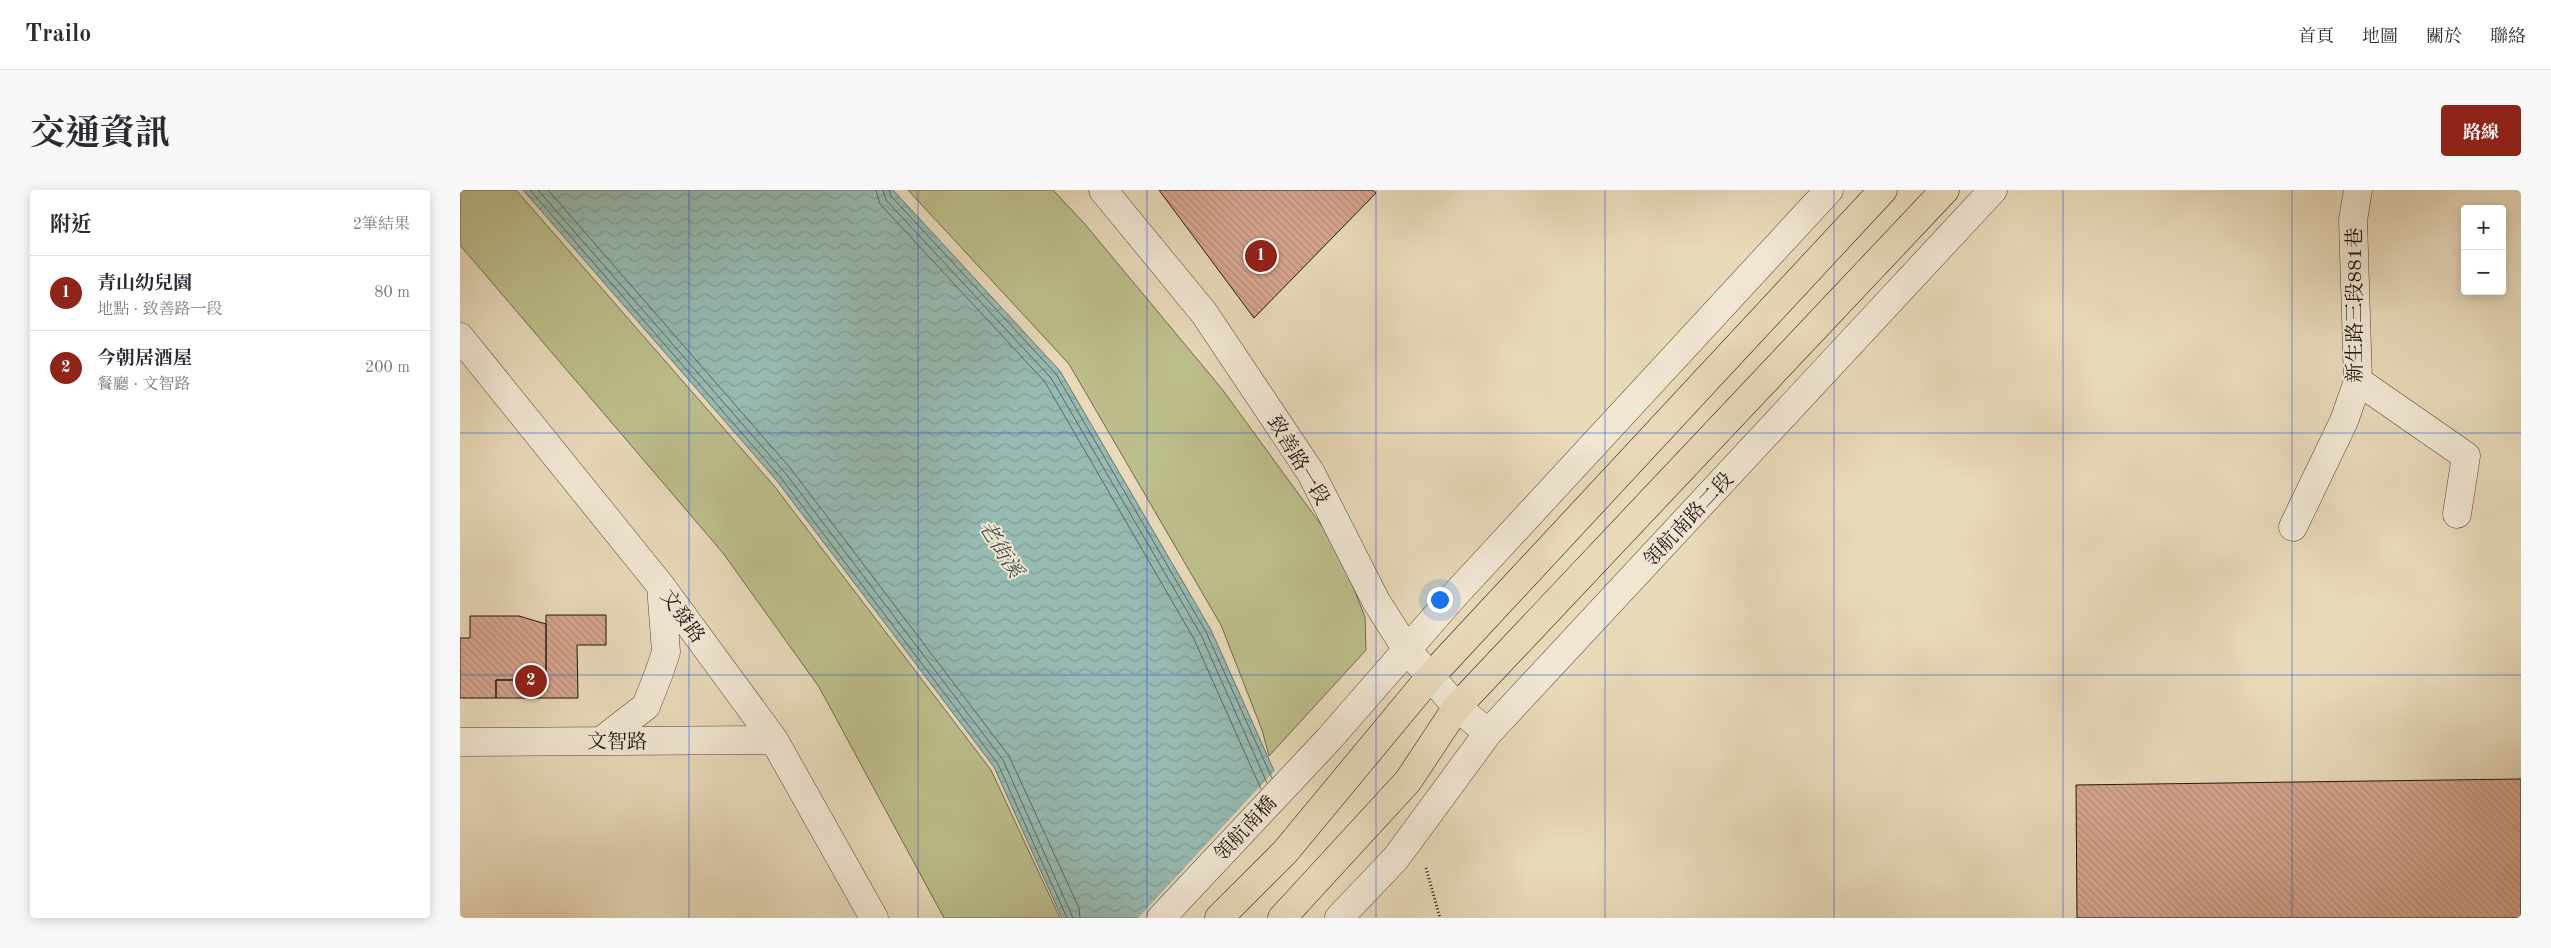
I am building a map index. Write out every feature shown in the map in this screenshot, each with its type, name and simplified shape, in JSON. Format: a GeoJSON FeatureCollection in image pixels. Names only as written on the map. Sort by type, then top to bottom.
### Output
{"type":"FeatureCollection","features":[{"type":"Feature","properties":{"kind":"main road"},"geometry":{"type":"LineString","coordinates":[[1219,918],[1285,852],[1350,776],[1430,677],[1883,190]]}},
{"type":"Feature","properties":{"kind":"main road","name":"領航南路二段"},"geometry":{"type":"LineString","coordinates":[[1282,918],[1408,781],[1457,707],[1944,190]]}},
{"type":"Feature","properties":{"kind":"street","name":"致善路一段"},"geometry":{"type":"LineString","coordinates":[[1103,190],[1204,313],[1311,473],[1376,601],[1407,650],[1457,707],[1488,734]]}},
{"type":"Feature","properties":{"kind":"street"},"geometry":{"type":"LineString","coordinates":[[1407,650],[1452,598],[1829,190]]}},
{"type":"Feature","properties":{"kind":"street","name":"領航南路二段"},"geometry":{"type":"LineString","coordinates":[[1339,918],[1396,858],[1488,734],[1993,190]]}},
{"type":"Feature","properties":{"kind":"street","name":"新生路三段881巷"},"geometry":{"type":"LineString","coordinates":[[2293,527],[2344,421],[2358,381],[2353,220],[2358,190]]}},
{"type":"Feature","properties":{"kind":"street","name":"文發路"},"geometry":{"type":"LineString","coordinates":[[460,337],[661,586],[774,740],[874,918]]}},
{"type":"Feature","properties":{"kind":"street"},"geometry":{"type":"LineString","coordinates":[[2358,381],[2466,456],[2457,514]]}},
{"type":"Feature","properties":{"kind":"street"},"geometry":{"type":"LineString","coordinates":[[601,741],[646,706],[659,673],[666,652],[661,586]]}},
{"type":"Feature","properties":{"kind":"street","name":"領航南橋"},"geometry":{"type":"LineString","coordinates":[[1161,918],[1329,739],[1407,650]]}},
{"type":"Feature","properties":{"kind":"street","name":"文智路"},"geometry":{"type":"LineString","coordinates":[[460,742],[774,740]]}},
{"type":"Feature","properties":{"kind":"path"},"geometry":{"type":"LineString","coordinates":[[1415,832],[1440,918]]}},
{"type":"Feature","properties":{"kind":"green space"},"geometry":{"type":"Polygon","coordinates":[[[460,190],[516,190],[775,487],[991,770],[1060,918],[944,918],[819,687],[723,553],[460,245],[460,190]]]}},
{"type":"Feature","properties":{"kind":"green space"},"geometry":{"type":"Polygon","coordinates":[[[908,190],[1053,190],[1084,223],[1222,389],[1338,548],[1365,617],[1366,650],[1269,756],[1262,730],[1221,625],[1069,364],[908,190]]]}},
{"type":"Feature","properties":{"kind":"water","name":"老街溪"},"geometry":{"type":"Polygon","coordinates":[[[523,190],[893,190],[1060,371],[1211,630],[1340,918],[1062,918],[994,767],[777,481],[523,190]]]}},
{"type":"Feature","properties":{"kind":"pier"},"geometry":{"type":"Polygon","coordinates":[[[1276,769],[1342,918],[1138,918],[1276,769]]]}},
{"type":"Feature","properties":{"kind":"building"},"geometry":{"type":"Polygon","coordinates":[[[1159,190],[1372,190],[1376,193],[1254,318],[1159,190]]]}},
{"type":"Feature","properties":{"kind":"building"},"geometry":{"type":"Polygon","coordinates":[[[546,615],[606,615],[606,645],[577,645],[578,698],[496,698],[496,680],[546,680],[546,615]]]}},
{"type":"Feature","properties":{"kind":"building"},"geometry":{"type":"Polygon","coordinates":[[[470,616],[519,616],[546,624],[546,680],[496,680],[496,698],[460,698],[460,638],[470,638],[470,616]]]}},
{"type":"Feature","properties":{"kind":"building"},"geometry":{"type":"Polygon","coordinates":[[[2521,779],[2521,918],[2077,918],[2076,785],[2521,779]]]}},
{"type":"Feature","properties":{"kind":"place","name":"青山幼兒園"},"geometry":{"type":"Point","coordinates":[1261,256]}},
{"type":"Feature","properties":{"kind":"place","name":"今朝居酒屋"},"geometry":{"type":"Point","coordinates":[531,681]}}]}
